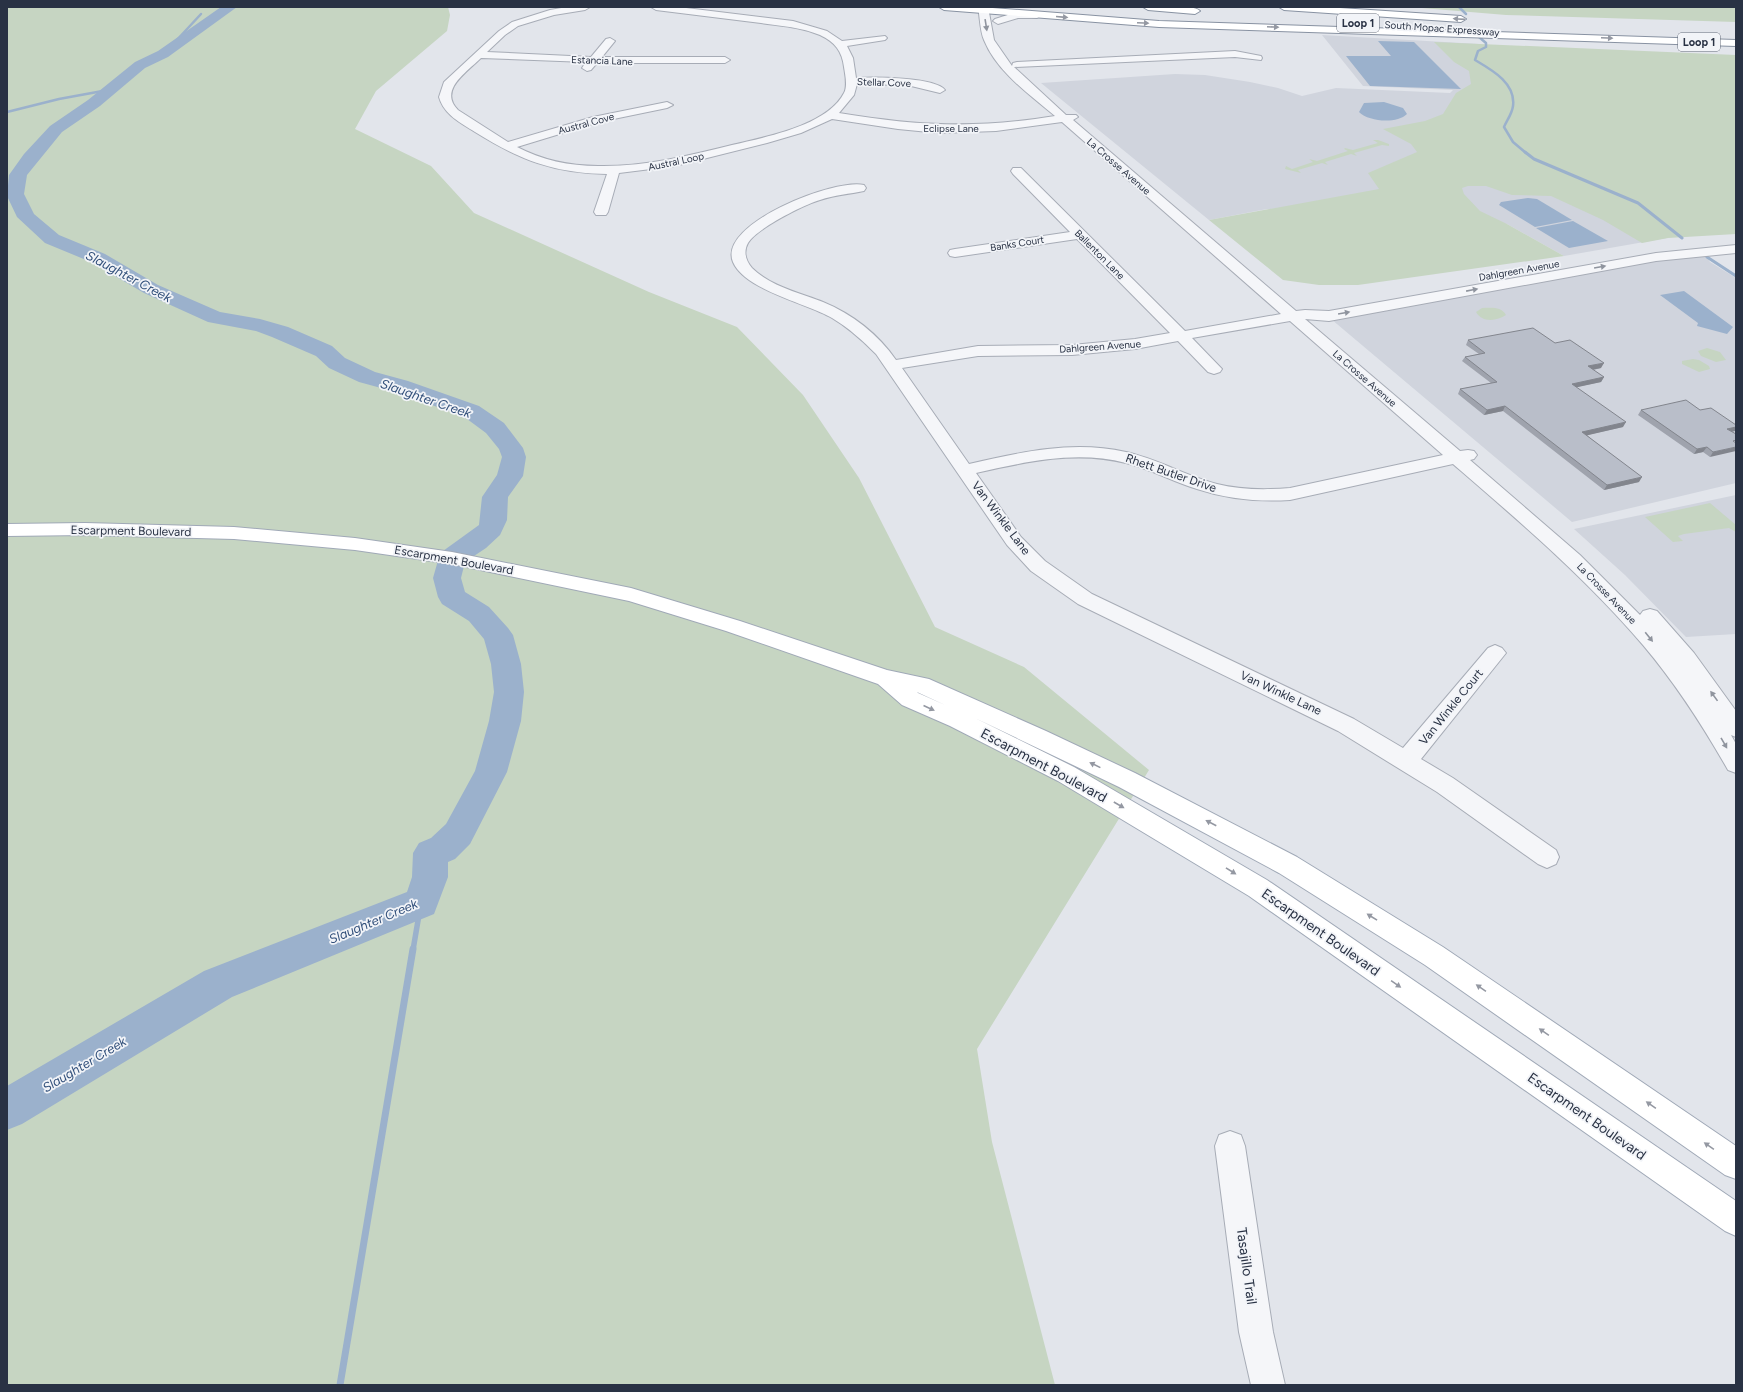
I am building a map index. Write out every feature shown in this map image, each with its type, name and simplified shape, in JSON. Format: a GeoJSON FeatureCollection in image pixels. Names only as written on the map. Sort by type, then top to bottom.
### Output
{"type":"FeatureCollection","features":[{"type":"Feature","properties":{"kind":"main road"},"geometry":{"type":"LineString","coordinates":[[944,7],[983,9],[998,22]]}},
{"type":"Feature","properties":{"kind":"main road"},"geometry":{"type":"LineString","coordinates":[[1148,7],[1208,12]]}},
{"type":"Feature","properties":{"kind":"main road","name":"South Mopac Expressway"},"geometry":{"type":"LineString","coordinates":[[1284,7],[1468,19]]}},
{"type":"Feature","properties":{"kind":"main road"},"geometry":{"type":"LineString","coordinates":[[1329,7],[1414,16]]}},
{"type":"Feature","properties":{"kind":"main road"},"geometry":{"type":"LineString","coordinates":[[1036,15],[1159,24],[1568,37]]}},
{"type":"Feature","properties":{"kind":"main road","name":"South Mopac Expressway"},"geometry":{"type":"LineString","coordinates":[[1288,18],[1568,37],[1736,43]]}},
{"type":"Feature","properties":{"kind":"main road","name":"Escarpment Boulevard"},"geometry":{"type":"LineString","coordinates":[[7,530],[85,529],[227,533],[355,544],[452,558],[518,570],[631,595],[733,626],[885,678],[921,685],[1038,737],[1206,821],[1288,865],[1434,956],[1736,1164]]}},
{"type":"Feature","properties":{"kind":"main road","name":"Escarpment Boulevard"},"geometry":{"type":"LineString","coordinates":[[885,678],[910,699],[958,720],[1066,774],[1258,888],[1736,1220]]}},
{"type":"Feature","properties":{"kind":"street","name":"Austral Loop"},"geometry":{"type":"LineString","coordinates":[[585,7],[548,9],[502,33],[448,84],[445,89],[446,103],[450,110],[522,156],[546,163],[572,168],[614,170],[654,167],[684,161],[797,130],[830,115],[840,107],[850,93],[851,80],[847,53],[840,44]]}},
{"type":"Feature","properties":{"kind":"street"},"geometry":{"type":"LineString","coordinates":[[656,7],[796,26],[826,35],[840,44],[882,38]]}},
{"type":"Feature","properties":{"kind":"street","name":"La Crosse Avenue"},"geometry":{"type":"LineString","coordinates":[[983,9],[989,40],[1003,62],[1022,82],[1068,118],[1464,456],[1602,585],[1645,633],[1676,658],[1736,728]]}},
{"type":"Feature","properties":{"kind":"street"},"geometry":{"type":"LineString","coordinates":[[998,22],[1004,18],[1017,15],[1036,15]]}},
{"type":"Feature","properties":{"kind":"street","name":"La Crosse Avenue"},"geometry":{"type":"LineString","coordinates":[[998,22],[1016,65],[1068,118]]}},
{"type":"Feature","properties":{"kind":"street"},"geometry":{"type":"LineString","coordinates":[[582,74],[610,42]]}},
{"type":"Feature","properties":{"kind":"street"},"geometry":{"type":"LineString","coordinates":[[1016,65],[1235,54],[1257,58]]}},
{"type":"Feature","properties":{"kind":"street","name":"Estancia Lane"},"geometry":{"type":"LineString","coordinates":[[479,55],[634,61],[725,60]]}},
{"type":"Feature","properties":{"kind":"street","name":"Stellar Cove"},"geometry":{"type":"LineString","coordinates":[[851,80],[905,81],[940,90]]}},
{"type":"Feature","properties":{"kind":"street","name":"Austral Cove"},"geometry":{"type":"LineString","coordinates":[[506,146],[597,119],[667,105]]}},
{"type":"Feature","properties":{"kind":"street","name":"Eclipse Lane"},"geometry":{"type":"LineString","coordinates":[[830,115],[893,126],[944,129],[987,128],[1068,118]]}},
{"type":"Feature","properties":{"kind":"street"},"geometry":{"type":"LineString","coordinates":[[601,212],[614,170]]}},
{"type":"Feature","properties":{"kind":"street","name":"Ballenton Lane"},"geometry":{"type":"LineString","coordinates":[[1017,171],[1214,369]]}},
{"type":"Feature","properties":{"kind":"street","name":"Van Winkle Lane"},"geometry":{"type":"LineString","coordinates":[[860,188],[824,194],[798,203],[748,234],[739,247],[739,259],[748,273],[759,281],[816,304],[852,325],[882,351],[1014,541],[1038,566],[1070,590],[1127,620],[1327,715],[1407,760],[1489,815],[1547,857]]}},
{"type":"Feature","properties":{"kind":"street","name":"Banks Court"},"geometry":{"type":"LineString","coordinates":[[955,253],[1080,234]]}},
{"type":"Feature","properties":{"kind":"street","name":"Dahlgreen Avenue"},"geometry":{"type":"LineString","coordinates":[[893,365],[978,351],[1091,348],[1135,344],[1299,315],[1319,307],[1404,289],[1637,249],[1676,244],[1736,240]]}},
{"type":"Feature","properties":{"kind":"street","name":"Dahlgreen Avenue"},"geometry":{"type":"LineString","coordinates":[[1299,315],[1329,316],[1656,257],[1736,249]]}},
{"type":"Feature","properties":{"kind":"street","name":"Rhett Butler Drive"},"geometry":{"type":"LineString","coordinates":[[965,470],[1043,454],[1090,452],[1125,457],[1142,462],[1192,482],[1221,490],[1262,495],[1290,494],[1464,456]]}},
{"type":"Feature","properties":{"kind":"street","name":"Van Winkle Court"},"geometry":{"type":"LineString","coordinates":[[1407,760],[1495,653]]}},
{"type":"Feature","properties":{"kind":"street","name":"La Crosse Avenue"},"geometry":{"type":"LineString","coordinates":[[1676,658],[1698,702],[1736,764]]}},
{"type":"Feature","properties":{"kind":"street","name":"Tasajillo Trail"},"geometry":{"type":"LineString","coordinates":[[1230,1146],[1256,1332],[1268,1385]]}},
{"type":"Feature","properties":{"kind":"shaded area"},"geometry":{"type":"Polygon","coordinates":[[[1322,35],[1479,44],[1667,238],[1564,256],[1507,224],[1267,209],[1209,220],[1041,83],[1175,74],[1205,75],[1250,82],[1278,88],[1302,96],[1336,88],[1450,93],[1453,90],[1363,86],[1322,35]]]}},
{"type":"Feature","properties":{"kind":"shaded area"},"geometry":{"type":"Polygon","coordinates":[[[1707,257],[1710,262],[1736,278],[1736,483],[1572,522],[1331,319],[1664,258],[1707,257]]]}},
{"type":"Feature","properties":{"kind":"shaded area"},"geometry":{"type":"Polygon","coordinates":[[[1736,495],[1736,634],[1686,637],[1625,575],[1574,529],[1736,495]]]}},
{"type":"Feature","properties":{"kind":"green space"},"geometry":{"type":"Polygon","coordinates":[[[7,7],[448,7],[450,15],[447,31],[376,91],[355,129],[431,166],[474,213],[649,292],[737,327],[803,395],[859,478],[935,627],[1024,667],[1149,770],[977,1049],[992,1142],[1055,1385],[7,1385],[7,7]]]}},
{"type":"Feature","properties":{"kind":"green space"},"geometry":{"type":"Polygon","coordinates":[[[1410,7],[1736,7],[1736,22],[1506,15],[1410,7]]]}},
{"type":"Feature","properties":{"kind":"green space"},"geometry":{"type":"Polygon","coordinates":[[[1434,42],[1736,55],[1736,234],[1668,238],[1642,243],[1603,220],[1551,196],[1512,195],[1486,186],[1468,186],[1462,188],[1464,194],[1480,211],[1507,224],[1564,256],[1358,285],[1319,285],[1283,280],[1209,220],[1379,189],[1368,173],[1417,152],[1411,144],[1383,129],[1425,121],[1443,114],[1456,93],[1471,84],[1469,71],[1454,62],[1434,42]]]}},
{"type":"Feature","properties":{"kind":"green space"},"geometry":{"type":"Polygon","coordinates":[[[1373,140],[1378,140],[1389,144],[1389,146],[1382,145],[1354,153],[1357,156],[1351,154],[1325,162],[1328,165],[1322,163],[1298,170],[1301,173],[1285,169],[1286,166],[1292,169],[1313,162],[1309,159],[1317,161],[1348,151],[1344,149],[1345,148],[1353,150],[1378,143],[1373,140]]]}},
{"type":"Feature","properties":{"kind":"green space"},"geometry":{"type":"Polygon","coordinates":[[[1482,308],[1499,309],[1506,315],[1494,320],[1482,318],[1476,312],[1482,308]]]}},
{"type":"Feature","properties":{"kind":"green space"},"geometry":{"type":"Polygon","coordinates":[[[1707,348],[1720,352],[1726,360],[1716,362],[1701,356],[1698,351],[1707,348]]]}},
{"type":"Feature","properties":{"kind":"green space"},"geometry":{"type":"Polygon","coordinates":[[[1693,359],[1699,360],[1709,366],[1710,369],[1699,372],[1682,364],[1682,361],[1693,359]]]}},
{"type":"Feature","properties":{"kind":"green space"},"geometry":{"type":"Polygon","coordinates":[[[1710,503],[1736,525],[1736,532],[1729,528],[1684,534],[1678,536],[1683,541],[1673,542],[1645,517],[1710,503]]]}},
{"type":"Feature","properties":{"kind":"water"},"geometry":{"type":"Polygon","coordinates":[[[1378,41],[1414,42],[1461,89],[1370,86],[1346,56],[1391,56],[1378,41]]]}},
{"type":"Feature","properties":{"kind":"water"},"geometry":{"type":"Polygon","coordinates":[[[1384,102],[1403,108],[1407,114],[1397,119],[1376,120],[1359,112],[1364,103],[1384,102]]]}},
{"type":"Feature","properties":{"kind":"water"},"geometry":{"type":"Polygon","coordinates":[[[1528,198],[1537,199],[1572,220],[1535,227],[1499,205],[1501,202],[1528,198]]]}},
{"type":"Feature","properties":{"kind":"water"},"geometry":{"type":"Polygon","coordinates":[[[1573,221],[1608,241],[1569,248],[1536,228],[1573,221]]]}},
{"type":"Feature","properties":{"kind":"water"},"geometry":{"type":"Polygon","coordinates":[[[1684,291],[1733,327],[1727,334],[1697,326],[1698,323],[1660,295],[1684,291]]]}},
{"type":"Feature","properties":{"kind":"building"},"geometry":{"type":"Polygon","coordinates":[[[1533,328],[1555,343],[1570,340],[1604,363],[1588,366],[1604,377],[1572,384],[1626,422],[1582,432],[1642,477],[1607,485],[1505,406],[1487,410],[1460,389],[1497,382],[1465,357],[1485,353],[1468,340],[1533,328]]]}},
{"type":"Feature","properties":{"kind":"building"},"geometry":{"type":"Polygon","coordinates":[[[1686,400],[1700,410],[1711,408],[1736,425],[1736,427],[1727,429],[1736,434],[1736,440],[1733,441],[1736,443],[1736,447],[1713,452],[1707,447],[1697,449],[1641,410],[1686,400]]]}},
{"type":"Feature","properties":{"kind":"waterway","name":"Slaughter Creek"},"geometry":{"type":"LineString","coordinates":[[7,1109],[218,984],[421,903],[430,877],[431,853],[443,849],[458,834],[491,772],[505,721],[509,692],[506,664],[498,635],[479,614],[452,597],[447,578],[453,557],[476,542],[491,529],[494,520],[495,497],[510,476],[514,457],[511,448],[495,428],[471,411],[400,386],[367,377],[337,363],[324,351],[280,332],[260,325],[215,318],[151,289],[98,258],[52,239],[26,217],[15,194],[18,175],[30,158],[56,129],[94,103],[140,65],[163,54],[230,7]]}},
{"type":"Feature","properties":{"kind":"waterway"},"geometry":{"type":"LineString","coordinates":[[1459,7],[1466,14]]}},
{"type":"Feature","properties":{"kind":"waterway"},"geometry":{"type":"LineString","coordinates":[[179,43],[175,42],[201,14]]}},
{"type":"Feature","properties":{"kind":"waterway"},"geometry":{"type":"LineString","coordinates":[[1479,37],[1486,43],[1486,47],[1478,51],[1475,60],[1502,78],[1511,91],[1513,106],[1511,114],[1504,127],[1513,142],[1526,153]]}},
{"type":"Feature","properties":{"kind":"waterway"},"geometry":{"type":"LineString","coordinates":[[7,112],[59,99],[108,90]]}},
{"type":"Feature","properties":{"kind":"waterway"},"geometry":{"type":"LineString","coordinates":[[1525,152],[1534,159],[1638,203],[1682,238]]}},
{"type":"Feature","properties":{"kind":"waterway"},"geometry":{"type":"LineString","coordinates":[[1707,257],[1736,276]]}},
{"type":"Feature","properties":{"kind":"waterway"},"geometry":{"type":"LineString","coordinates":[[413,950],[421,903]]}},
{"type":"Feature","properties":{"kind":"waterway"},"geometry":{"type":"LineString","coordinates":[[340,1385],[413,949]]}}]}
